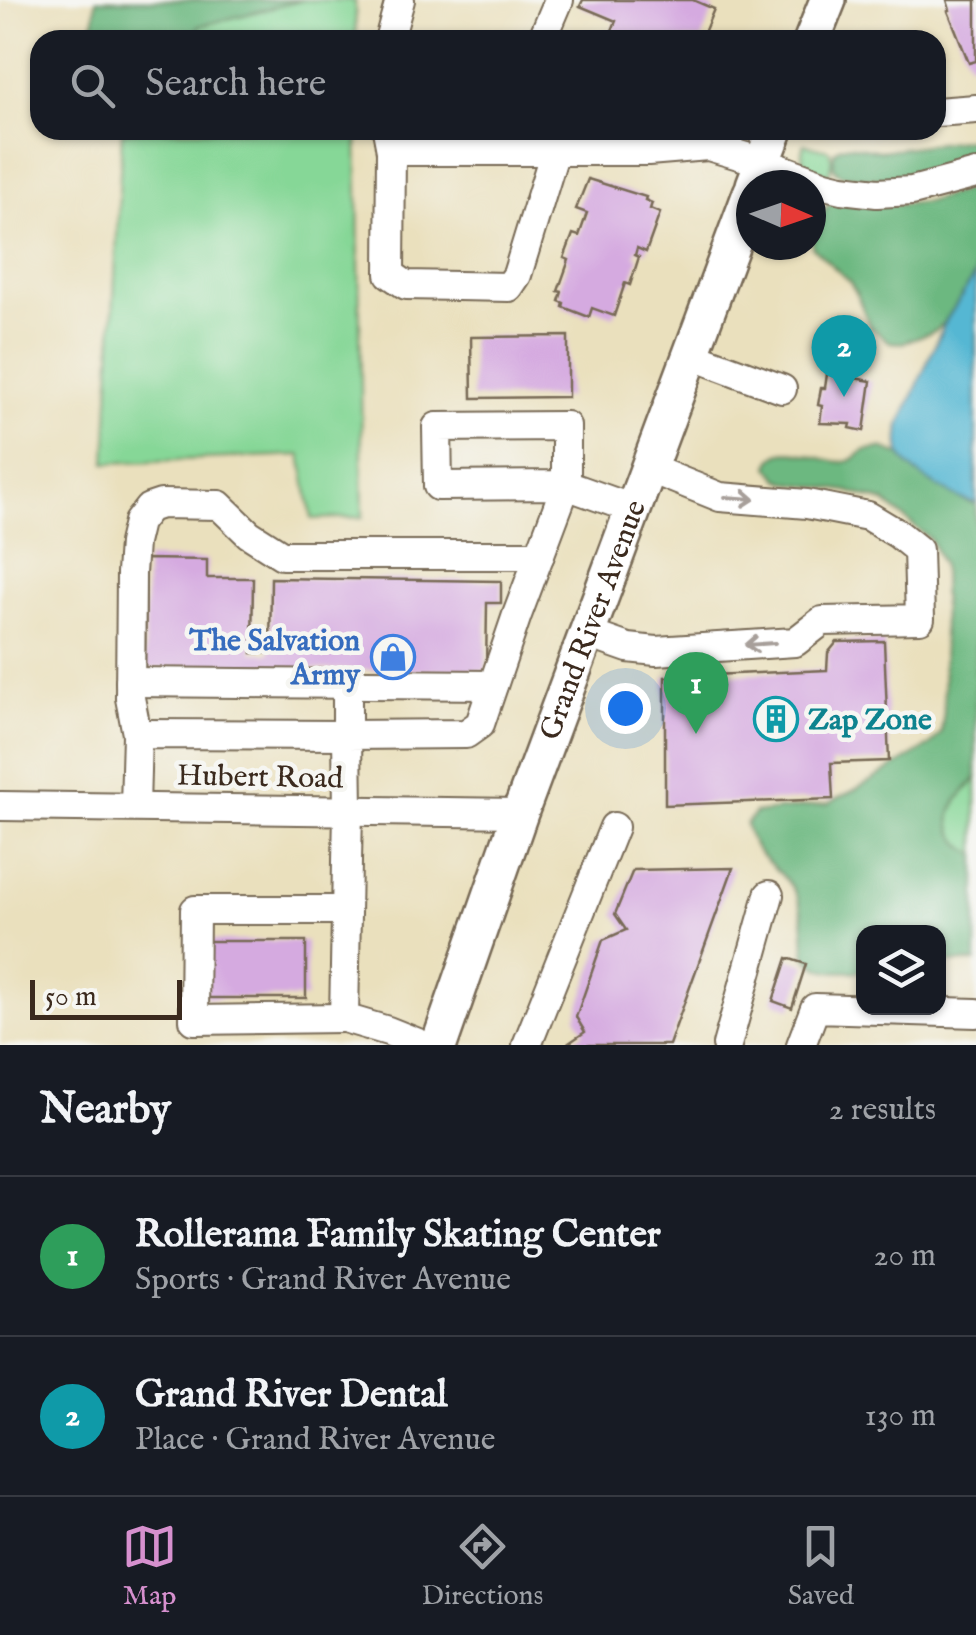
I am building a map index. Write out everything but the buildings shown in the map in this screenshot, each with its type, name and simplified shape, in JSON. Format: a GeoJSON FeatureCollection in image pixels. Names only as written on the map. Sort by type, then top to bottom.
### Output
{"type":"FeatureCollection","features":[{"type":"Feature","properties":{"kind":"main road"},"geometry":{"type":"LineString","coordinates":[[816,30],[828,0]]}},
{"type":"Feature","properties":{"kind":"main road","name":"Grand River Avenue"},"geometry":{"type":"LineString","coordinates":[[439,1045],[520,813],[761,168]]}},
{"type":"Feature","properties":{"kind":"street"},"geometry":{"type":"LineString","coordinates":[[392,30],[400,0]]}},
{"type":"Feature","properties":{"kind":"street"},"geometry":{"type":"LineString","coordinates":[[546,30],[560,0]]}},
{"type":"Feature","properties":{"kind":"street"},"geometry":{"type":"LineString","coordinates":[[946,111],[976,109]]}},
{"type":"Feature","properties":{"kind":"street"},"geometry":{"type":"LineString","coordinates":[[555,151],[518,275],[509,288],[406,285],[390,274],[389,141],[518,140],[555,151],[648,151],[708,146],[761,168],[842,190],[877,194],[912,191],[976,174]]}},
{"type":"Feature","properties":{"kind":"street"},"geometry":{"type":"LineString","coordinates":[[690,355],[782,389]]}},
{"type":"Feature","properties":{"kind":"street"},"geometry":{"type":"LineString","coordinates":[[137,734],[466,734],[480,724],[566,485],[566,426],[438,427],[438,486],[566,485],[633,509]]}},
{"type":"Feature","properties":{"kind":"street"},"geometry":{"type":"LineString","coordinates":[[588,634],[628,648],[656,651],[795,642],[822,621],[920,619],[918,550],[868,516],[807,504],[720,496],[648,468]]}},
{"type":"Feature","properties":{"kind":"street"},"geometry":{"type":"LineString","coordinates":[[135,807],[137,734],[130,682],[134,542],[138,522],[149,508],[162,504],[219,504],[249,534],[282,555],[540,555]]}},
{"type":"Feature","properties":{"kind":"street"},"geometry":{"type":"LineString","coordinates":[[130,682],[493,685]]}},
{"type":"Feature","properties":{"kind":"street"},"geometry":{"type":"LineString","coordinates":[[344,1018],[347,683]]}},
{"type":"Feature","properties":{"kind":"street","name":"Hubert Road"},"geometry":{"type":"LineString","coordinates":[[0,806],[520,813]]}},
{"type":"Feature","properties":{"kind":"street"},"geometry":{"type":"LineString","coordinates":[[527,1045],[614,827]]}},
{"type":"Feature","properties":{"kind":"street"},"geometry":{"type":"LineString","coordinates":[[727,1045],[769,895]]}},
{"type":"Feature","properties":{"kind":"street"},"geometry":{"type":"LineString","coordinates":[[346,910],[194,910],[194,1020],[344,1018],[423,1045]]}},
{"type":"Feature","properties":{"kind":"street"},"geometry":{"type":"LineString","coordinates":[[801,1045],[815,1008],[976,1013]]}},
{"type":"Feature","properties":{"kind":"green space"},"geometry":{"type":"Polygon","coordinates":[[[96,0],[303,0],[199,26],[198,30],[93,30],[96,0]]]}},
{"type":"Feature","properties":{"kind":"green space"},"geometry":{"type":"Polygon","coordinates":[[[303,0],[355,0],[356,30],[198,30],[199,26],[303,0]]]}},
{"type":"Feature","properties":{"kind":"green space"},"geometry":{"type":"Polygon","coordinates":[[[976,138],[976,160],[946,170],[902,178],[871,178],[843,175],[834,167],[834,152],[840,147],[880,151],[976,138]]]}},
{"type":"Feature","properties":{"kind":"green space"},"geometry":{"type":"Polygon","coordinates":[[[122,140],[357,140],[363,517],[312,519],[301,455],[106,463],[122,140]]]}},
{"type":"Feature","properties":{"kind":"green space"},"geometry":{"type":"Polygon","coordinates":[[[804,144],[829,150],[829,175],[804,161],[804,144]]]}},
{"type":"Feature","properties":{"kind":"green space"},"geometry":{"type":"Polygon","coordinates":[[[976,187],[976,273],[935,331],[903,343],[890,342],[870,327],[849,281],[826,260],[826,208],[833,202],[926,202],[976,187]]]}},
{"type":"Feature","properties":{"kind":"green space"},"geometry":{"type":"Polygon","coordinates":[[[881,448],[899,454],[909,466],[976,503],[976,778],[956,802],[950,821],[959,841],[976,855],[976,962],[946,963],[946,925],[856,925],[856,971],[838,972],[817,966],[805,955],[803,919],[796,894],[758,852],[746,824],[755,813],[827,804],[929,746],[941,733],[942,564],[930,539],[885,502],[847,491],[790,483],[779,479],[769,466],[782,453],[843,462],[864,451],[881,448]]]}},
{"type":"Feature","properties":{"kind":"green space"},"geometry":{"type":"Polygon","coordinates":[[[976,778],[976,855],[959,841],[950,821],[956,802],[976,778]]]}},
{"type":"Feature","properties":{"kind":"water"},"geometry":{"type":"Polygon","coordinates":[[[976,273],[976,503],[947,492],[915,471],[902,457],[899,441],[900,425],[945,322],[976,273]]]}},
{"type":"Feature","properties":{"kind":"place","name":"Grand River Dental"},"geometry":{"type":"Point","coordinates":[844,397]}},
{"type":"Feature","properties":{"kind":"place","name":"The Salvation Army"},"geometry":{"type":"Point","coordinates":[393,657]}},
{"type":"Feature","properties":{"kind":"place","name":"Zap Zone"},"geometry":{"type":"Point","coordinates":[776,719]}},
{"type":"Feature","properties":{"kind":"place","name":"Rollerama Family Skating Center"},"geometry":{"type":"Point","coordinates":[696,734]}}]}
